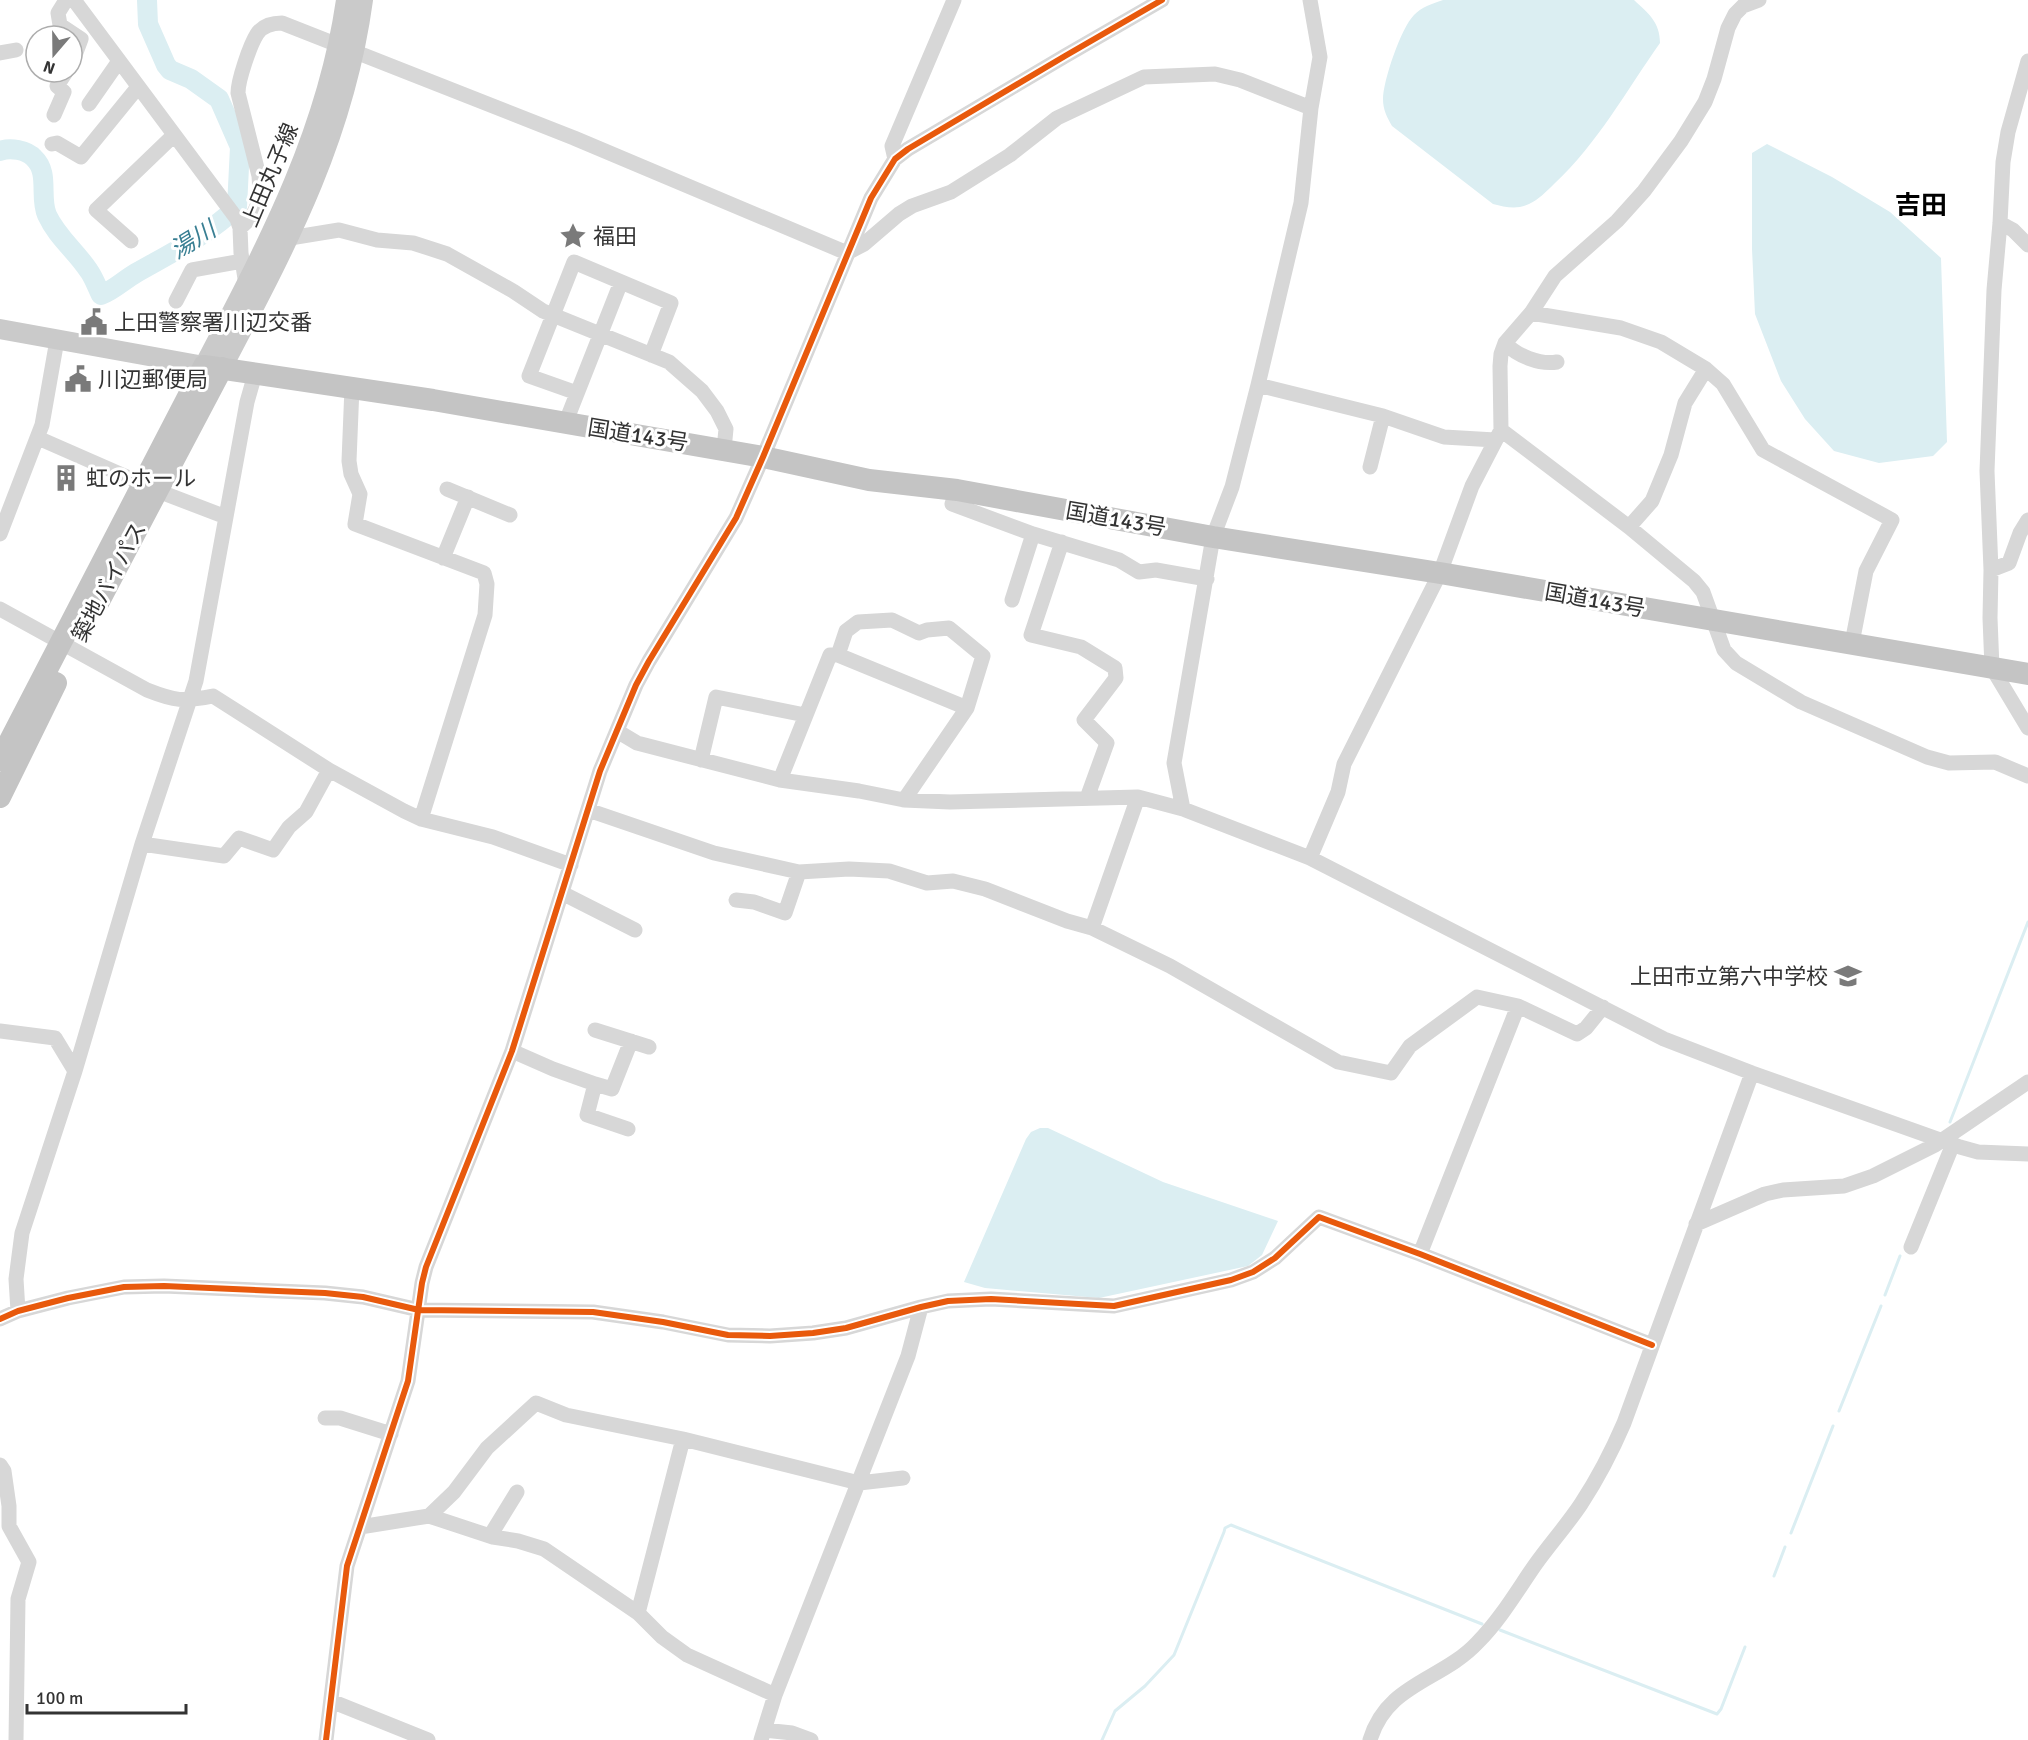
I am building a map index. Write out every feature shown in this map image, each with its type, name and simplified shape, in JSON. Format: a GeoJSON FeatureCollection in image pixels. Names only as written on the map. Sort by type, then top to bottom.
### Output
{"type":"FeatureCollection","features":[{"type":"Feature","properties":{"kind":"highway","name":"国道143号"},"geometry":{"type":"LineString","coordinates":[[213,367],[352,387],[724,449],[869,480],[957,490],[1213,537],[1440,573],[2028,674]]}},
{"type":"Feature","properties":{"kind":"highway","name":"築地バイパス"},"geometry":{"type":"LineString","coordinates":[[0,760],[67,645],[213,367]]}},
{"type":"Feature","properties":{"kind":"highway","name":"築地バイパス"},"geometry":{"type":"LineString","coordinates":[[0,797],[67,645]]}},
{"type":"Feature","properties":{"kind":"main road","name":"上田丸子線"},"geometry":{"type":"LineString","coordinates":[[213,367],[290,238],[331,138],[347,86],[346,0]]}},
{"type":"Feature","properties":{"kind":"main road","name":"上田丸子線"},"geometry":{"type":"LineString","coordinates":[[213,367],[246,285],[280,217],[301,168],[363,0]]}},
{"type":"Feature","properties":{"kind":"main road"},"geometry":{"type":"LineString","coordinates":[[0,329],[213,367]]}},
{"type":"Feature","properties":{"kind":"street"},"geometry":{"type":"LineString","coordinates":[[60,24],[58,13],[66,0]]}},
{"type":"Feature","properties":{"kind":"street"},"geometry":{"type":"LineString","coordinates":[[74,0],[235,218],[246,285]]}},
{"type":"Feature","properties":{"kind":"street"},"geometry":{"type":"LineString","coordinates":[[895,159],[892,146],[954,0]]}},
{"type":"Feature","properties":{"kind":"street"},"geometry":{"type":"LineString","coordinates":[[326,1740],[347,1566],[408,1381],[426,1267],[512,1051],[600,771],[636,685],[736,518],[871,198],[895,159],[908,149],[1162,0]]}},
{"type":"Feature","properties":{"kind":"street"},"geometry":{"type":"LineString","coordinates":[[1183,809],[1174,763],[1213,537],[1232,487],[1300,203],[1311,108],[1320,57],[1310,0]]}},
{"type":"Feature","properties":{"kind":"street"},"geometry":{"type":"LineString","coordinates":[[1310,858],[1338,792],[1344,764],[1440,573],[1472,486],[1498,435],[1500,366],[1505,343],[1531,313],[1555,276],[1617,221],[1644,191],[1675,149],[1705,102],[1728,28],[1735,14],[1743,6],[1759,0]]}},
{"type":"Feature","properties":{"kind":"street"},"geometry":{"type":"LineString","coordinates":[[235,218],[251,219],[257,207],[260,189],[259,176],[238,93],[238,83],[257,34],[267,25],[282,23],[574,138],[847,253]]}},
{"type":"Feature","properties":{"kind":"street"},"geometry":{"type":"LineString","coordinates":[[0,53],[16,50]]}},
{"type":"Feature","properties":{"kind":"street"},"geometry":{"type":"LineString","coordinates":[[89,104],[119,61]]}},
{"type":"Feature","properties":{"kind":"street"},"geometry":{"type":"LineString","coordinates":[[2028,61],[2008,132],[2003,162],[1994,290],[1988,449],[1991,570],[1989,618],[1992,668],[2028,728]]}},
{"type":"Feature","properties":{"kind":"street"},"geometry":{"type":"LineString","coordinates":[[847,253],[864,244],[912,206],[951,192],[1010,155],[1058,118],[1144,77],[1215,74],[1240,80],[1311,108]]}},
{"type":"Feature","properties":{"kind":"street"},"geometry":{"type":"LineString","coordinates":[[54,115],[64,92],[57,86],[58,84]]}},
{"type":"Feature","properties":{"kind":"street"},"geometry":{"type":"LineString","coordinates":[[52,144],[57,142],[81,157],[138,87]]}},
{"type":"Feature","properties":{"kind":"street"},"geometry":{"type":"LineString","coordinates":[[131,241],[96,210],[174,135]]}},
{"type":"Feature","properties":{"kind":"street"},"geometry":{"type":"LineString","coordinates":[[2000,224],[2013,230],[2028,245]]}},
{"type":"Feature","properties":{"kind":"street"},"geometry":{"type":"LineString","coordinates":[[290,238],[339,230],[377,240],[413,243],[447,254],[552,315],[669,362],[702,392],[717,411],[726,429],[724,449]]}},
{"type":"Feature","properties":{"kind":"street"},"geometry":{"type":"LineString","coordinates":[[176,301],[192,270],[242,261]]}},
{"type":"Feature","properties":{"kind":"street"},"geometry":{"type":"LineString","coordinates":[[577,393],[529,375],[574,262],[671,303],[651,355]]}},
{"type":"Feature","properties":{"kind":"street"},"geometry":{"type":"LineString","coordinates":[[565,424],[621,282]]}},
{"type":"Feature","properties":{"kind":"street"},"geometry":{"type":"LineString","coordinates":[[1531,313],[1620,328],[1661,342],[1706,369],[1723,384],[1763,450],[1892,520],[1866,571],[1852,643]]}},
{"type":"Feature","properties":{"kind":"street"},"geometry":{"type":"LineString","coordinates":[[0,534],[42,426],[57,340]]}},
{"type":"Feature","properties":{"kind":"street"},"geometry":{"type":"LineString","coordinates":[[1505,343],[1510,349],[1533,360],[1545,364],[1557,362]]}},
{"type":"Feature","properties":{"kind":"street"},"geometry":{"type":"LineString","coordinates":[[1629,527],[1652,501],[1671,455],[1685,403],[1706,369]]}},
{"type":"Feature","properties":{"kind":"street"},"geometry":{"type":"LineString","coordinates":[[18,1311],[16,1279],[22,1233],[75,1071],[142,843],[196,681],[247,402],[255,374]]}},
{"type":"Feature","properties":{"kind":"street"},"geometry":{"type":"LineString","coordinates":[[1258,385],[1383,416],[1444,438],[1498,435],[1629,527],[1694,581],[1703,592],[1724,650],[1736,663],[1801,702],[1928,757],[1949,763],[1995,762],[2028,776]]}},
{"type":"Feature","properties":{"kind":"street"},"geometry":{"type":"LineString","coordinates":[[352,387],[349,461],[351,474],[360,494],[355,524],[484,573],[488,584],[485,615],[422,819]]}},
{"type":"Feature","properties":{"kind":"street"},"geometry":{"type":"LineString","coordinates":[[1370,467],[1383,416]]}},
{"type":"Feature","properties":{"kind":"street"},"geometry":{"type":"LineString","coordinates":[[38,438],[226,517]]}},
{"type":"Feature","properties":{"kind":"street"},"geometry":{"type":"LineString","coordinates":[[447,489],[510,515]]}},
{"type":"Feature","properties":{"kind":"street"},"geometry":{"type":"LineString","coordinates":[[957,490],[952,504],[1033,534],[1119,560],[1139,572],[1156,570],[1207,579]]}},
{"type":"Feature","properties":{"kind":"street"},"geometry":{"type":"LineString","coordinates":[[443,558],[468,497]]}},
{"type":"Feature","properties":{"kind":"street"},"geometry":{"type":"LineString","coordinates":[[1991,570],[2009,563],[2020,532],[2028,520]]}},
{"type":"Feature","properties":{"kind":"street"},"geometry":{"type":"LineString","coordinates":[[1012,600],[1033,534]]}},
{"type":"Feature","properties":{"kind":"street"},"geometry":{"type":"LineString","coordinates":[[1062,542],[1031,634],[1081,647],[1115,668],[1116,678],[1084,720],[1107,743],[1087,798]]}},
{"type":"Feature","properties":{"kind":"street"},"geometry":{"type":"LineString","coordinates":[[0,609],[147,690],[172,700],[213,696],[329,770],[422,819],[493,837],[571,865]]}},
{"type":"Feature","properties":{"kind":"street"},"geometry":{"type":"LineString","coordinates":[[838,655],[846,631],[858,622],[892,620],[919,633],[950,628],[983,656],[967,708],[904,800]]}},
{"type":"Feature","properties":{"kind":"street"},"geometry":{"type":"LineString","coordinates":[[780,780],[830,656],[838,655],[967,708]]}},
{"type":"Feature","properties":{"kind":"street"},"geometry":{"type":"LineString","coordinates":[[701,760],[716,697],[805,715]]}},
{"type":"Feature","properties":{"kind":"street"},"geometry":{"type":"LineString","coordinates":[[617,731],[637,742],[780,780],[860,791],[904,800],[950,802],[1138,797],[1183,809],[1310,858],[1664,1039],[1947,1143],[1978,1152],[2028,1154]]}},
{"type":"Feature","properties":{"kind":"street"},"geometry":{"type":"LineString","coordinates":[[142,843],[224,856],[239,838],[273,850],[290,827],[306,812],[329,770]]}},
{"type":"Feature","properties":{"kind":"street"},"geometry":{"type":"LineString","coordinates":[[1092,928],[1138,797]]}},
{"type":"Feature","properties":{"kind":"street"},"geometry":{"type":"LineString","coordinates":[[588,810],[714,853],[799,872],[890,871],[927,883],[952,881],[985,889],[1067,921],[1092,928],[1170,966],[1338,1062],[1391,1073],[1410,1046],[1478,997],[1518,1006],[1577,1034],[1586,1028],[1603,1007]]}},
{"type":"Feature","properties":{"kind":"street"},"geometry":{"type":"LineString","coordinates":[[736,900],[754,902],[784,913],[799,872]]}},
{"type":"Feature","properties":{"kind":"street"},"geometry":{"type":"LineString","coordinates":[[562,892],[635,930]]}},
{"type":"Feature","properties":{"kind":"street"},"geometry":{"type":"LineString","coordinates":[[1420,1254],[1518,1006]]}},
{"type":"Feature","properties":{"kind":"street"},"geometry":{"type":"LineString","coordinates":[[595,1030],[649,1047]]}},
{"type":"Feature","properties":{"kind":"street"},"geometry":{"type":"LineString","coordinates":[[0,1031],[55,1038],[75,1071]]}},
{"type":"Feature","properties":{"kind":"street"},"geometry":{"type":"LineString","coordinates":[[512,1051],[553,1069],[612,1089],[632,1041]]}},
{"type":"Feature","properties":{"kind":"street"},"geometry":{"type":"LineString","coordinates":[[1370,1740],[1378,1718],[1394,1700],[1411,1687],[1452,1665],[1478,1643],[1581,1504],[1610,1454],[1624,1424],[1752,1073]]}},
{"type":"Feature","properties":{"kind":"street"},"geometry":{"type":"LineString","coordinates":[[1696,1224],[1765,1194],[1783,1190],[1844,1186],[1859,1182],[1947,1143],[2028,1082]]}},
{"type":"Feature","properties":{"kind":"street"},"geometry":{"type":"LineString","coordinates":[[595,1084],[587,1115],[628,1129]]}},
{"type":"Feature","properties":{"kind":"street"},"geometry":{"type":"LineString","coordinates":[[1911,1247],[1947,1143]]}},
{"type":"Feature","properties":{"kind":"street"},"geometry":{"type":"LineString","coordinates":[[0,1319],[18,1311],[68,1298],[124,1287],[164,1286],[325,1293],[363,1298],[419,1310],[593,1312],[663,1322],[728,1335],[770,1336],[813,1333],[846,1328],[921,1306],[948,1301],[991,1299],[1114,1306],[1221,1282],[1253,1272],[1268,1263],[1319,1217],[1652,1345]]}},
{"type":"Feature","properties":{"kind":"street"},"geometry":{"type":"LineString","coordinates":[[811,1740],[792,1733],[763,1735],[775,1695],[908,1356],[921,1306]]}},
{"type":"Feature","properties":{"kind":"street"},"geometry":{"type":"LineString","coordinates":[[429,1516],[454,1492],[487,1448],[536,1403],[566,1415],[683,1440],[859,1483],[903,1478]]}},
{"type":"Feature","properties":{"kind":"street"},"geometry":{"type":"LineString","coordinates":[[325,1418],[340,1418],[391,1434]]}},
{"type":"Feature","properties":{"kind":"street"},"geometry":{"type":"LineString","coordinates":[[638,1613],[683,1440]]}},
{"type":"Feature","properties":{"kind":"street"},"geometry":{"type":"LineString","coordinates":[[0,1465],[4,1472],[9,1506],[9,1526],[29,1562],[18,1599],[16,1740]]}},
{"type":"Feature","properties":{"kind":"street"},"geometry":{"type":"LineString","coordinates":[[490,1536],[517,1492]]}},
{"type":"Feature","properties":{"kind":"street"},"geometry":{"type":"LineString","coordinates":[[360,1527],[429,1516],[490,1536],[544,1549],[638,1613],[662,1637],[687,1654],[775,1695]]}},
{"type":"Feature","properties":{"kind":"street"},"geometry":{"type":"LineString","coordinates":[[331,1701],[428,1740]]}},
{"type":"Feature","properties":{"kind":"shaded area"},"geometry":{"type":"Polygon","coordinates":[[[1443,0],[1634,0],[1652,18],[1658,29],[1660,43],[1598,134],[1551,187],[1536,200],[1524,206],[1511,207],[1493,204],[1392,126],[1386,113],[1383,99],[1386,80],[1404,31],[1417,12],[1443,0]]]}},
{"type":"Feature","properties":{"kind":"shaded area"},"geometry":{"type":"Polygon","coordinates":[[[1767,144],[1832,177],[1890,212],[1941,258],[1947,442],[1933,456],[1879,463],[1834,451],[1805,419],[1781,381],[1755,314],[1752,153],[1767,144]]]}},
{"type":"Feature","properties":{"kind":"shaded area"},"geometry":{"type":"Polygon","coordinates":[[[1040,1128],[1048,1128],[1163,1182],[1278,1221],[1262,1255],[1248,1266],[1099,1298],[985,1288],[964,1282],[1026,1139],[1031,1132],[1040,1128]]]}},
{"type":"Feature","properties":{"kind":"waterway","name":"湯川"},"geometry":{"type":"LineString","coordinates":[[0,151],[9,149],[23,151],[31,155],[39,164],[42,171],[47,215],[56,230],[89,271],[101,295],[202,235],[237,207],[240,147],[219,99],[191,79],[170,70],[166,65],[148,24],[147,0]]}},
{"type":"Feature","properties":{"kind":"waterway"},"geometry":{"type":"LineString","coordinates":[[1950,1122],[2028,922]]}},
{"type":"Feature","properties":{"kind":"waterway"},"geometry":{"type":"LineString","coordinates":[[1885,1295],[1900,1256]]}},
{"type":"Feature","properties":{"kind":"waterway"},"geometry":{"type":"LineString","coordinates":[[1839,1411],[1881,1306]]}},
{"type":"Feature","properties":{"kind":"waterway"},"geometry":{"type":"LineString","coordinates":[[1791,1533],[1833,1426]]}},
{"type":"Feature","properties":{"kind":"waterway"},"geometry":{"type":"LineString","coordinates":[[1102,1740],[1115,1711],[1145,1686],[1174,1655],[1225,1528],[1231,1525],[1482,1624]]}},
{"type":"Feature","properties":{"kind":"waterway"},"geometry":{"type":"LineString","coordinates":[[1774,1576],[1785,1547]]}},
{"type":"Feature","properties":{"kind":"waterway"},"geometry":{"type":"LineString","coordinates":[[1500,1630],[1717,1714],[1745,1647]]}},
{"type":"Feature","properties":{"kind":"cycle path"},"geometry":{"type":"LineString","coordinates":[[326,1740],[347,1566],[408,1381],[426,1267],[512,1051],[600,771],[636,685],[736,518],[871,198],[895,159],[908,149],[1162,0]]}},
{"type":"Feature","properties":{"kind":"cycle path"},"geometry":{"type":"LineString","coordinates":[[0,1319],[18,1311],[68,1298],[124,1287],[164,1286],[325,1293],[363,1297],[419,1310],[593,1312],[663,1322],[728,1335],[770,1336],[813,1333],[846,1328],[948,1301],[991,1299],[1114,1306],[1231,1280],[1253,1272],[1275,1258],[1319,1217],[1652,1345]]}},
{"type":"Feature","properties":{"kind":"place","name":"福田"},"geometry":{"type":"Point","coordinates":[573,236]}},
{"type":"Feature","properties":{"kind":"place","name":"上田警察署川辺交番"},"geometry":{"type":"Point","coordinates":[94,322]}},
{"type":"Feature","properties":{"kind":"place","name":"川辺郵便局"},"geometry":{"type":"Point","coordinates":[78,379]}},
{"type":"Feature","properties":{"kind":"place","name":"虹のホール"},"geometry":{"type":"Point","coordinates":[66,478]}},
{"type":"Feature","properties":{"kind":"place","name":"上田市立第六中学校"},"geometry":{"type":"Point","coordinates":[1848,976]}},
{"type":"Feature","properties":{"kind":"district","name":"吉田"},"geometry":{"type":"Point","coordinates":[1921,206]}}]}
